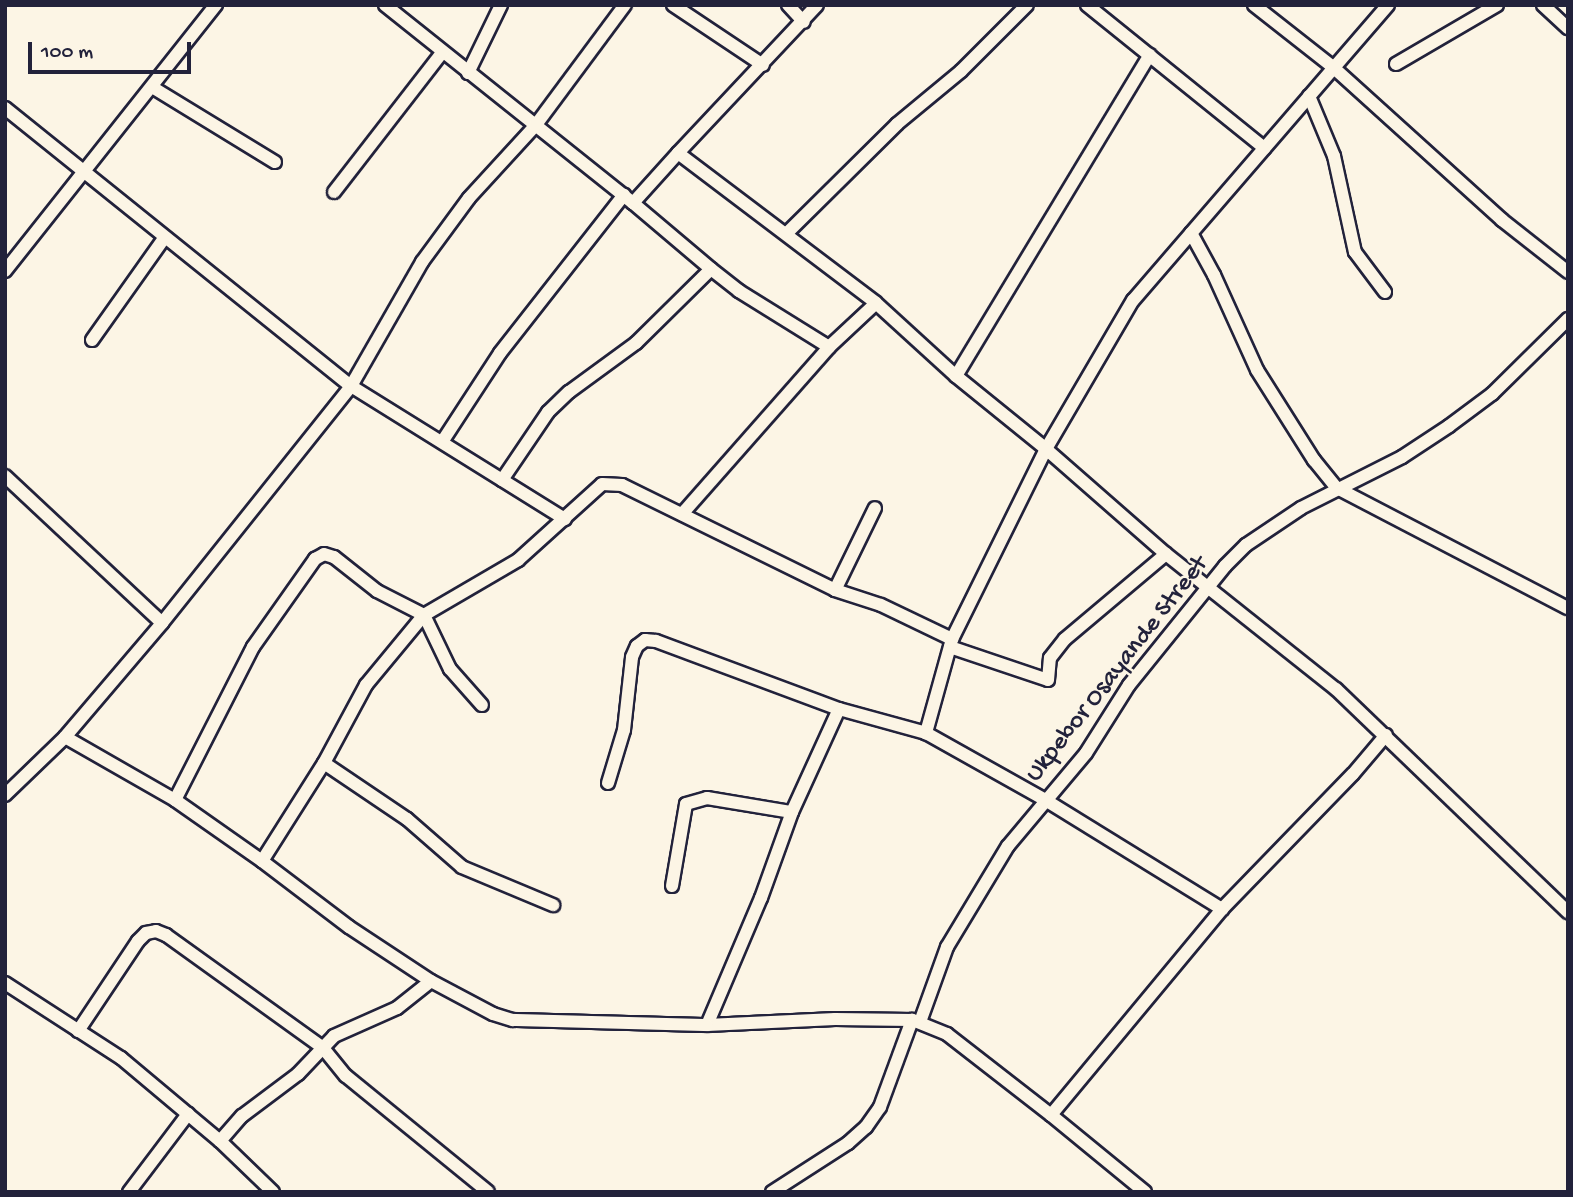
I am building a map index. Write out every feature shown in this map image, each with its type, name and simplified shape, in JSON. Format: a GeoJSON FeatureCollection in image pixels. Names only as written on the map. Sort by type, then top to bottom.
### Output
{"type":"FeatureCollection","features":[{"type":"Feature","properties":{"kind":"street"},"geometry":{"type":"LineString","coordinates":[[8,262],[85,173],[216,5]]}},
{"type":"Feature","properties":{"kind":"street"},"geometry":{"type":"LineString","coordinates":[[384,5],[629,199],[739,291],[829,347]]}},
{"type":"Feature","properties":{"kind":"street"},"geometry":{"type":"LineString","coordinates":[[468,73],[501,5]]}},
{"type":"Feature","properties":{"kind":"street"},"geometry":{"type":"LineString","coordinates":[[5,795],[65,737],[162,622],[351,386],[422,262],[469,198],[535,126],[625,5]]}},
{"type":"Feature","properties":{"kind":"street"},"geometry":{"type":"LineString","coordinates":[[673,5],[763,65]]}},
{"type":"Feature","properties":{"kind":"street"},"geometry":{"type":"LineString","coordinates":[[788,5],[804,22]]}},
{"type":"Feature","properties":{"kind":"street"},"geometry":{"type":"LineString","coordinates":[[442,442],[500,353],[629,199],[678,153],[804,22],[817,5]]}},
{"type":"Feature","properties":{"kind":"street"},"geometry":{"type":"LineString","coordinates":[[787,233],[888,133],[961,71],[1027,5]]}},
{"type":"Feature","properties":{"kind":"street"},"geometry":{"type":"LineString","coordinates":[[1087,5],[1264,148]]}},
{"type":"Feature","properties":{"kind":"street"},"geometry":{"type":"LineString","coordinates":[[1254,5],[1334,68],[1502,220],[1568,272]]}},
{"type":"Feature","properties":{"kind":"street"},"geometry":{"type":"LineString","coordinates":[[926,733],[951,643],[1046,449],[1133,300],[1388,5]]}},
{"type":"Feature","properties":{"kind":"street"},"geometry":{"type":"LineString","coordinates":[[1396,64],[1497,5]]}},
{"type":"Feature","properties":{"kind":"street"},"geometry":{"type":"LineString","coordinates":[[1544,5],[1568,28]]}},
{"type":"Feature","properties":{"kind":"street"},"geometry":{"type":"LineString","coordinates":[[334,192],[442,52]]}},
{"type":"Feature","properties":{"kind":"street"},"geometry":{"type":"LineString","coordinates":[[956,376],[1150,55]]}},
{"type":"Feature","properties":{"kind":"street"},"geometry":{"type":"LineString","coordinates":[[152,87],[275,162]]}},
{"type":"Feature","properties":{"kind":"street"},"geometry":{"type":"LineString","coordinates":[[1309,96],[1334,156],[1355,252],[1385,292]]}},
{"type":"Feature","properties":{"kind":"street"},"geometry":{"type":"LineString","coordinates":[[5,108],[351,386],[565,519]]}},
{"type":"Feature","properties":{"kind":"street"},"geometry":{"type":"LineString","coordinates":[[678,153],[876,303],[956,376],[1046,449],[1166,554],[1336,689],[1568,912]]}},
{"type":"Feature","properties":{"kind":"street"},"geometry":{"type":"LineString","coordinates":[[1191,233],[1214,275],[1257,370],[1314,460],[1337,488],[1568,608]]}},
{"type":"Feature","properties":{"kind":"street"},"geometry":{"type":"LineString","coordinates":[[92,340],[165,237]]}},
{"type":"Feature","properties":{"kind":"street"},"geometry":{"type":"LineString","coordinates":[[502,480],[548,412],[569,392],[636,343],[711,269]]}},
{"type":"Feature","properties":{"kind":"street"},"geometry":{"type":"LineString","coordinates":[[682,514],[829,347],[876,303]]}},
{"type":"Feature","properties":{"kind":"street","name":"Ukpebor Osayande Street"},"geometry":{"type":"LineString","coordinates":[[772,1192],[849,1143],[866,1127],[885,1096],[947,947],[1008,846],[1086,753],[1129,685],[1246,545],[1337,488],[1360,480],[1402,457],[1449,426],[1492,394],[1568,319]]}},
{"type":"Feature","properties":{"kind":"street"},"geometry":{"type":"LineString","coordinates":[[5,476],[162,622]]}},
{"type":"Feature","properties":{"kind":"street"},"geometry":{"type":"LineString","coordinates":[[262,861],[324,763],[366,685],[424,615],[518,560],[602,484],[612,482],[835,590],[881,605],[951,643],[1048,680],[1050,658],[1065,639],[1166,554]]}},
{"type":"Feature","properties":{"kind":"street"},"geometry":{"type":"LineString","coordinates":[[835,590],[875,508]]}},
{"type":"Feature","properties":{"kind":"street"},"geometry":{"type":"LineString","coordinates":[[175,800],[253,647],[315,559],[324,554],[334,557],[377,591],[424,615],[450,669],[482,705]]}},
{"type":"Feature","properties":{"kind":"street"},"geometry":{"type":"LineString","coordinates":[[608,783],[624,730],[632,657],[637,646],[645,640],[656,641],[839,709],[926,733],[1047,801],[1222,909]]}},
{"type":"Feature","properties":{"kind":"street"},"geometry":{"type":"LineString","coordinates":[[707,1025],[761,898],[792,812],[839,709]]}},
{"type":"Feature","properties":{"kind":"street"},"geometry":{"type":"LineString","coordinates":[[1051,1115],[1222,909],[1353,774],[1386,735]]}},
{"type":"Feature","properties":{"kind":"street"},"geometry":{"type":"LineString","coordinates":[[65,737],[175,800],[262,861],[349,928],[431,981],[493,1014],[513,1020],[707,1025],[835,1019],[916,1021],[947,1034],[1145,1192]]}},
{"type":"Feature","properties":{"kind":"street"},"geometry":{"type":"LineString","coordinates":[[324,763],[407,820],[462,867],[553,905]]}},
{"type":"Feature","properties":{"kind":"street"},"geometry":{"type":"LineString","coordinates":[[672,886],[686,804],[707,798],[792,812]]}},
{"type":"Feature","properties":{"kind":"street"},"geometry":{"type":"LineString","coordinates":[[78,1031],[138,941],[146,933],[156,931],[166,935],[323,1048],[346,1076],[488,1192]]}},
{"type":"Feature","properties":{"kind":"street"},"geometry":{"type":"LineString","coordinates":[[220,1141],[242,1116],[298,1074],[334,1036],[407,1001],[431,981]]}},
{"type":"Feature","properties":{"kind":"street"},"geometry":{"type":"LineString","coordinates":[[5,983],[121,1058],[220,1141],[273,1192]]}},
{"type":"Feature","properties":{"kind":"street"},"geometry":{"type":"LineString","coordinates":[[129,1192],[188,1114]]}}]}
